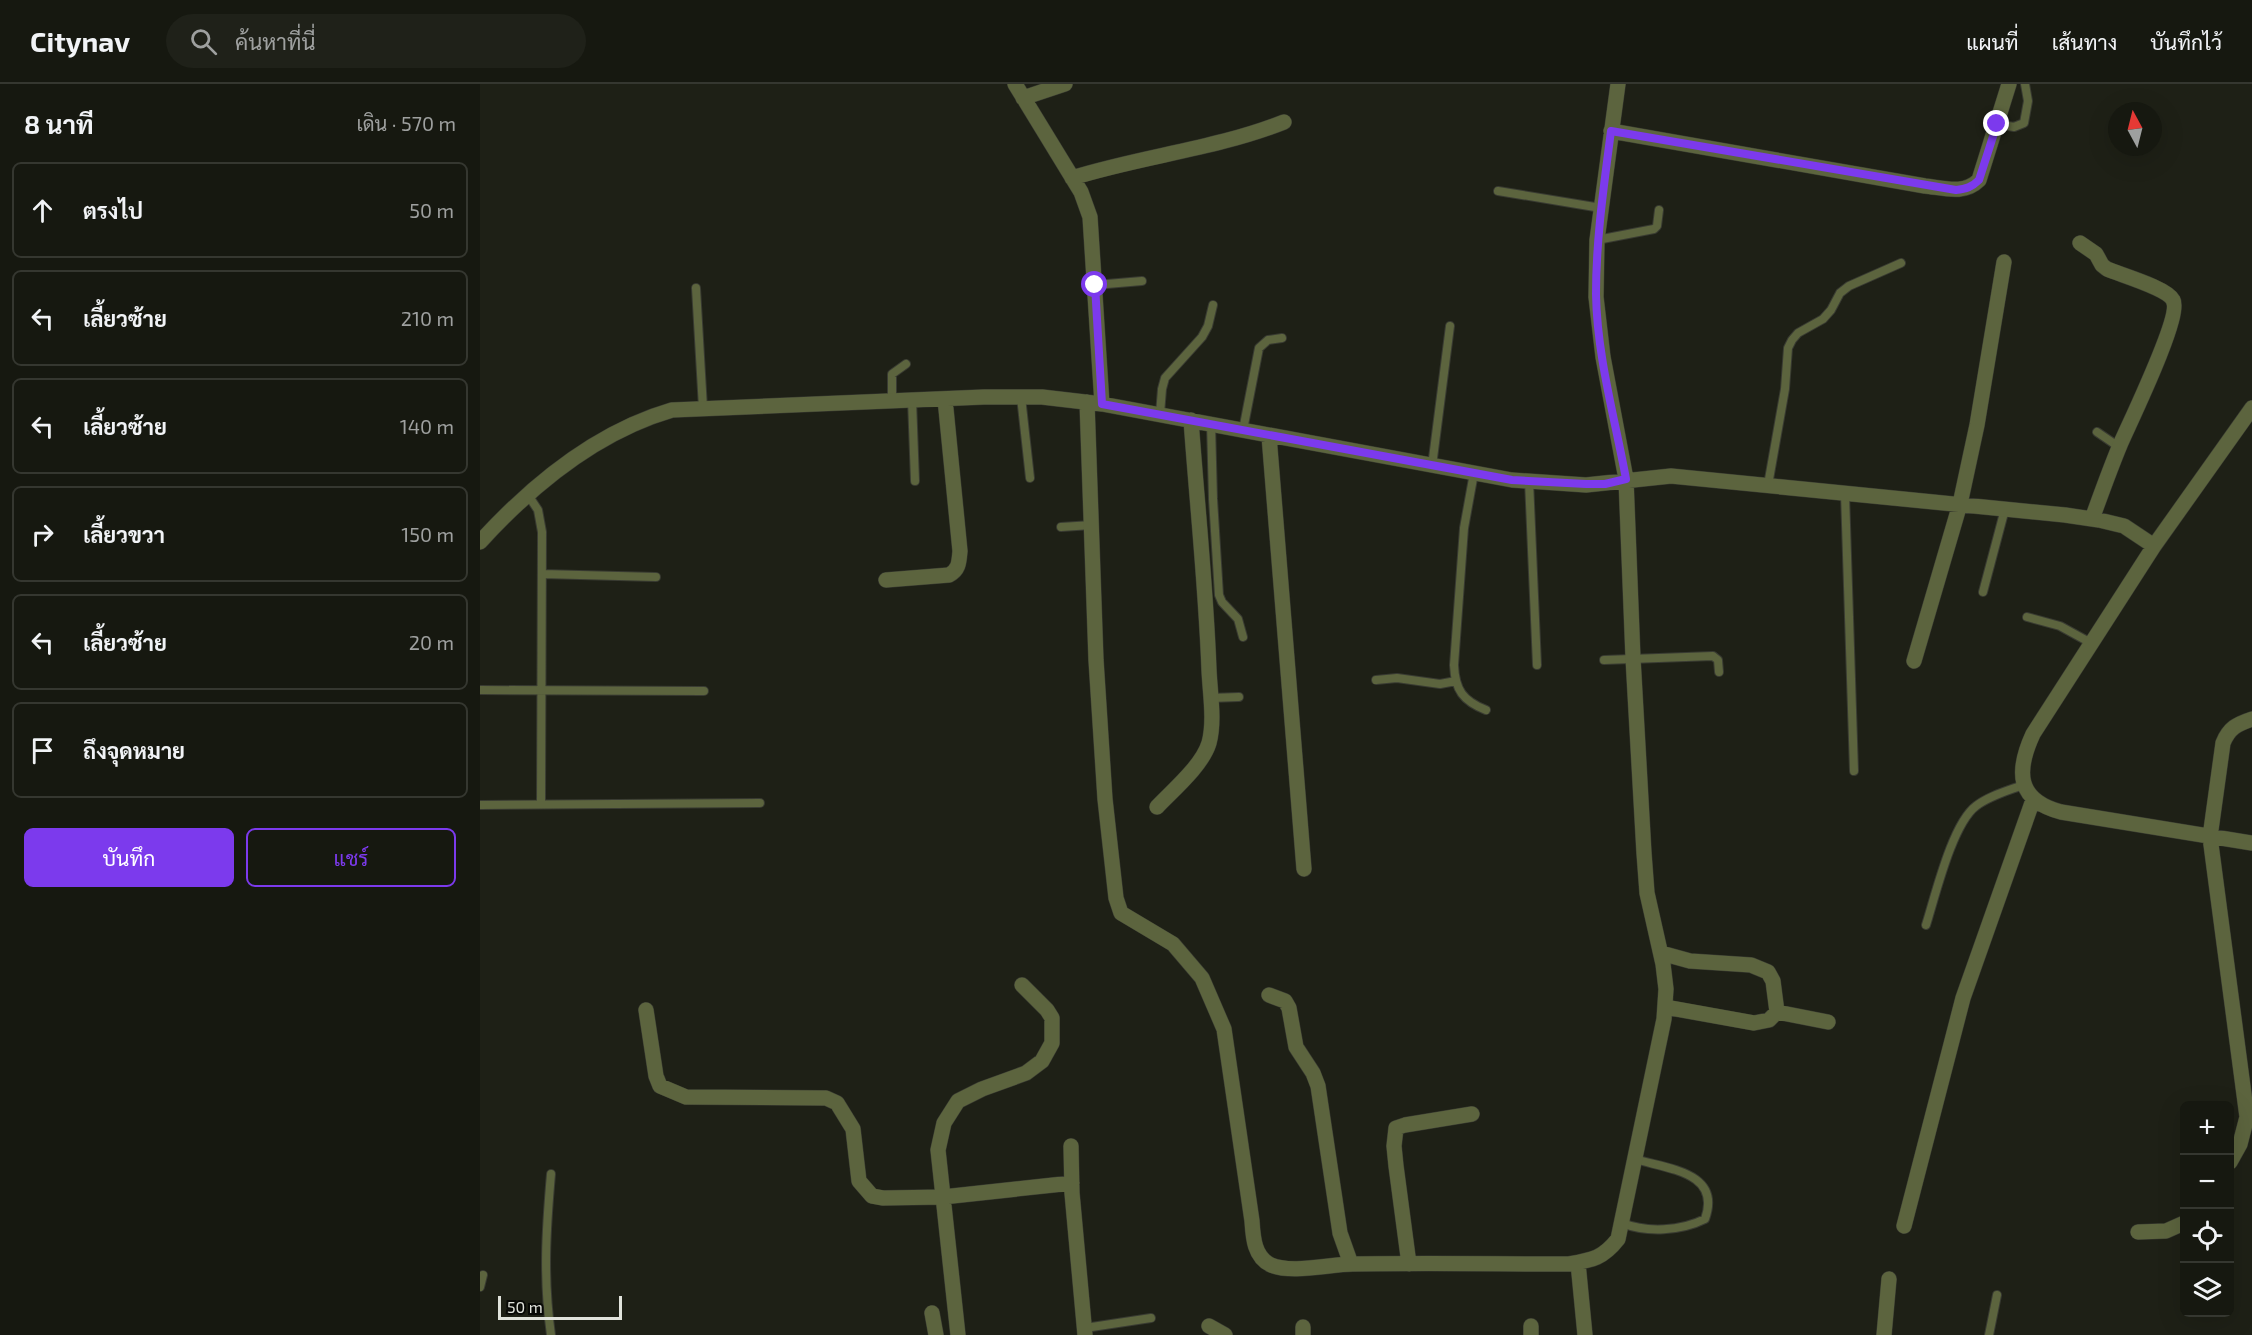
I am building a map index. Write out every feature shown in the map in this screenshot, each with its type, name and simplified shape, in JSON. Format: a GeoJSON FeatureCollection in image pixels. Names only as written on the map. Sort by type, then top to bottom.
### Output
{"type":"FeatureCollection","features":[{"type":"Feature","properties":{"kind":"street"},"geometry":{"type":"LineString","coordinates":[[1015,84],[1081,192],[1090,217],[1095,285],[1092,525],[1096,660],[1105,799],[1116,898],[1121,913],[1173,944],[1202,978],[1224,1029],[1253,1241],[1259,1254],[1270,1264],[1286,1268],[1351,1264],[1569,1264],[1591,1260],[1607,1252],[1618,1239],[1665,1007],[1666,989],[1661,953],[1647,893],[1633,658],[1626,479],[1603,357],[1596,297],[1597,240],[1618,84]]}},
{"type":"Feature","properties":{"kind":"street"},"geometry":{"type":"LineString","coordinates":[[1023,98],[1065,84]]}},
{"type":"Feature","properties":{"kind":"street"},"geometry":{"type":"LineString","coordinates":[[1611,131],[1956,190],[1965,189],[1973,186],[1979,180],[2009,84]]}},
{"type":"Feature","properties":{"kind":"street"},"geometry":{"type":"LineString","coordinates":[[1072,178],[1142,159],[1227,141],[1284,122]]}},
{"type":"Feature","properties":{"kind":"street"},"geometry":{"type":"LineString","coordinates":[[2080,243],[2096,254],[2102,265],[2108,269],[2169,295],[2175,307],[2158,356],[2119,447],[2092,519]]}},
{"type":"Feature","properties":{"kind":"street"},"geometry":{"type":"LineString","coordinates":[[1914,661],[1960,504],[1977,425],[2004,262]]}},
{"type":"Feature","properties":{"kind":"street"},"geometry":{"type":"LineString","coordinates":[[480,542],[528,495],[584,450],[616,431],[647,417],[672,410],[892,400],[1022,397],[1095,403],[1474,473],[1529,481],[1605,484],[1626,479],[1671,476],[2092,519],[2124,526],[2154,546]]}},
{"type":"Feature","properties":{"kind":"street"},"geometry":{"type":"LineString","coordinates":[[886,580],[949,575],[955,572],[959,565],[960,551],[945,399]]}},
{"type":"Feature","properties":{"kind":"street"},"geometry":{"type":"LineString","coordinates":[[2252,408],[2154,546],[2032,734],[2024,759],[2023,785],[2033,800],[2048,809],[2252,843]]}},
{"type":"Feature","properties":{"kind":"street"},"geometry":{"type":"LineString","coordinates":[[1157,807],[1204,753],[1209,742],[1211,727],[1208,645],[1191,420]]}},
{"type":"Feature","properties":{"kind":"street"},"geometry":{"type":"LineString","coordinates":[[1269,436],[1304,869]]}},
{"type":"Feature","properties":{"kind":"street"},"geometry":{"type":"LineString","coordinates":[[2233,1155],[2240,1144],[2247,1117],[2210,837],[2223,742],[2228,732],[2236,724],[2252,719]]}},
{"type":"Feature","properties":{"kind":"street"},"geometry":{"type":"LineString","coordinates":[[1904,1226],[1963,998],[2033,800]]}},
{"type":"Feature","properties":{"kind":"street"},"geometry":{"type":"LineString","coordinates":[[1661,953],[1690,961],[1751,965],[1768,972],[1773,981],[1777,1012]]}},
{"type":"Feature","properties":{"kind":"street"},"geometry":{"type":"LineString","coordinates":[[958,1335],[938,1150],[944,1123],[958,1101],[982,1089],[1026,1073],[1042,1061],[1052,1043],[1052,1018],[1022,985]]}},
{"type":"Feature","properties":{"kind":"street"},"geometry":{"type":"LineString","coordinates":[[1269,995],[1285,1001],[1289,1008],[1296,1047],[1313,1073],[1318,1086],[1340,1233],[1351,1264]]}},
{"type":"Feature","properties":{"kind":"street"},"geometry":{"type":"LineString","coordinates":[[1665,1007],[1754,1023],[1769,1020],[1777,1012]]}},
{"type":"Feature","properties":{"kind":"street"},"geometry":{"type":"LineString","coordinates":[[646,1010],[656,1076],[660,1086],[686,1096],[826,1098],[837,1103],[853,1129],[859,1181],[872,1196],[883,1198],[944,1197],[1072,1183]]}},
{"type":"Feature","properties":{"kind":"street"},"geometry":{"type":"LineString","coordinates":[[1777,1012],[1828,1022]]}},
{"type":"Feature","properties":{"kind":"street"},"geometry":{"type":"LineString","coordinates":[[1409,1264],[1395,1156],[1396,1128],[1472,1114]]}},
{"type":"Feature","properties":{"kind":"street"},"geometry":{"type":"LineString","coordinates":[[1071,1146],[1085,1331]]}},
{"type":"Feature","properties":{"kind":"street"},"geometry":{"type":"LineString","coordinates":[[2138,1232],[2166,1231],[2180,1225]]}},
{"type":"Feature","properties":{"kind":"street"},"geometry":{"type":"LineString","coordinates":[[1578,1263],[1585,1335]]}},
{"type":"Feature","properties":{"kind":"street"},"geometry":{"type":"LineString","coordinates":[[1884,1335],[1889,1279]]}},
{"type":"Feature","properties":{"kind":"street"},"geometry":{"type":"LineString","coordinates":[[932,1313],[936,1335]]}},
{"type":"Feature","properties":{"kind":"street"},"geometry":{"type":"LineString","coordinates":[[1209,1326],[1225,1335]]}},
{"type":"Feature","properties":{"kind":"lane"},"geometry":{"type":"LineString","coordinates":[[1997,124],[2014,127],[2024,123],[2028,100],[2025,84]]}},
{"type":"Feature","properties":{"kind":"lane"},"geometry":{"type":"LineString","coordinates":[[1498,190],[1602,208]]}},
{"type":"Feature","properties":{"kind":"lane"},"geometry":{"type":"LineString","coordinates":[[1597,240],[1654,229],[1657,226],[1659,210]]}},
{"type":"Feature","properties":{"kind":"lane"},"geometry":{"type":"LineString","coordinates":[[1768,485],[1785,389],[1788,348],[1792,340],[1798,333],[1823,319],[1840,293],[1849,286],[1902,262]]}},
{"type":"Feature","properties":{"kind":"lane"},"geometry":{"type":"LineString","coordinates":[[1095,285],[1142,281]]}},
{"type":"Feature","properties":{"kind":"lane"},"geometry":{"type":"LineString","coordinates":[[696,288],[703,408]]}},
{"type":"Feature","properties":{"kind":"lane"},"geometry":{"type":"LineString","coordinates":[[1160,414],[1162,389],[1166,378],[1202,337],[1208,326],[1213,305]]}},
{"type":"Feature","properties":{"kind":"lane"},"geometry":{"type":"LineString","coordinates":[[1432,465],[1450,326]]}},
{"type":"Feature","properties":{"kind":"lane"},"geometry":{"type":"LineString","coordinates":[[1243,430],[1252,374],[1259,348],[1268,340],[1282,338]]}},
{"type":"Feature","properties":{"kind":"lane"},"geometry":{"type":"LineString","coordinates":[[892,400],[892,375],[906,364]]}},
{"type":"Feature","properties":{"kind":"lane"},"geometry":{"type":"LineString","coordinates":[[1022,397],[1030,478]]}},
{"type":"Feature","properties":{"kind":"lane"},"geometry":{"type":"LineString","coordinates":[[912,400],[915,481]]}},
{"type":"Feature","properties":{"kind":"lane"},"geometry":{"type":"LineString","coordinates":[[1212,424],[1213,499],[1220,595],[1229,611],[1238,619],[1243,637]]}},
{"type":"Feature","properties":{"kind":"lane"},"geometry":{"type":"LineString","coordinates":[[2097,432],[2119,447]]}},
{"type":"Feature","properties":{"kind":"lane"},"geometry":{"type":"LineString","coordinates":[[1474,473],[1464,528],[1454,665],[1456,681],[1465,700],[1486,710]]}},
{"type":"Feature","properties":{"kind":"lane"},"geometry":{"type":"LineString","coordinates":[[1529,481],[1537,665]]}},
{"type":"Feature","properties":{"kind":"lane"},"geometry":{"type":"LineString","coordinates":[[1845,494],[1854,771]]}},
{"type":"Feature","properties":{"kind":"lane"},"geometry":{"type":"LineString","coordinates":[[528,495],[538,510],[541,521],[541,804]]}},
{"type":"Feature","properties":{"kind":"lane"},"geometry":{"type":"LineString","coordinates":[[1983,592],[2005,509]]}},
{"type":"Feature","properties":{"kind":"lane"},"geometry":{"type":"LineString","coordinates":[[1061,526],[1092,525]]}},
{"type":"Feature","properties":{"kind":"lane"},"geometry":{"type":"LineString","coordinates":[[542,574],[656,577]]}},
{"type":"Feature","properties":{"kind":"lane"},"geometry":{"type":"LineString","coordinates":[[2027,616],[2060,626],[2091,643]]}},
{"type":"Feature","properties":{"kind":"lane"},"geometry":{"type":"LineString","coordinates":[[1604,660],[1713,656],[1718,660],[1719,672]]}},
{"type":"Feature","properties":{"kind":"lane"},"geometry":{"type":"LineString","coordinates":[[1376,680],[1397,678],[1440,684],[1456,681]]}},
{"type":"Feature","properties":{"kind":"lane"},"geometry":{"type":"LineString","coordinates":[[480,690],[704,691]]}},
{"type":"Feature","properties":{"kind":"lane"},"geometry":{"type":"LineString","coordinates":[[1210,698],[1239,697]]}},
{"type":"Feature","properties":{"kind":"lane"},"geometry":{"type":"LineString","coordinates":[[1926,926],[1951,848],[1974,807],[1996,795],[2023,785]]}},
{"type":"Feature","properties":{"kind":"lane"},"geometry":{"type":"LineString","coordinates":[[480,805],[760,803]]}},
{"type":"Feature","properties":{"kind":"lane"},"geometry":{"type":"LineString","coordinates":[[1622,1223],[1635,1228],[1654,1230],[1692,1226],[1705,1219],[1709,1210],[1709,1197],[1704,1186],[1696,1177],[1635,1159]]}},
{"type":"Feature","properties":{"kind":"lane"},"geometry":{"type":"LineString","coordinates":[[551,1174],[544,1258],[545,1295],[551,1335]]}},
{"type":"Feature","properties":{"kind":"lane"},"geometry":{"type":"LineString","coordinates":[[480,1287],[483,1275]]}},
{"type":"Feature","properties":{"kind":"lane"},"geometry":{"type":"LineString","coordinates":[[1989,1335],[1997,1294]]}},
{"type":"Feature","properties":{"kind":"lane"},"geometry":{"type":"LineString","coordinates":[[1085,1331],[1151,1318]]}},
{"type":"Feature","properties":{"kind":"route"},"geometry":{"type":"LineString","coordinates":[[1095,285],[1102,404],[1512,480],[1605,484],[1626,479],[1603,357],[1596,297],[1597,240],[1611,131],[1956,190],[1973,186],[1979,180],[1997,124]]}}]}
